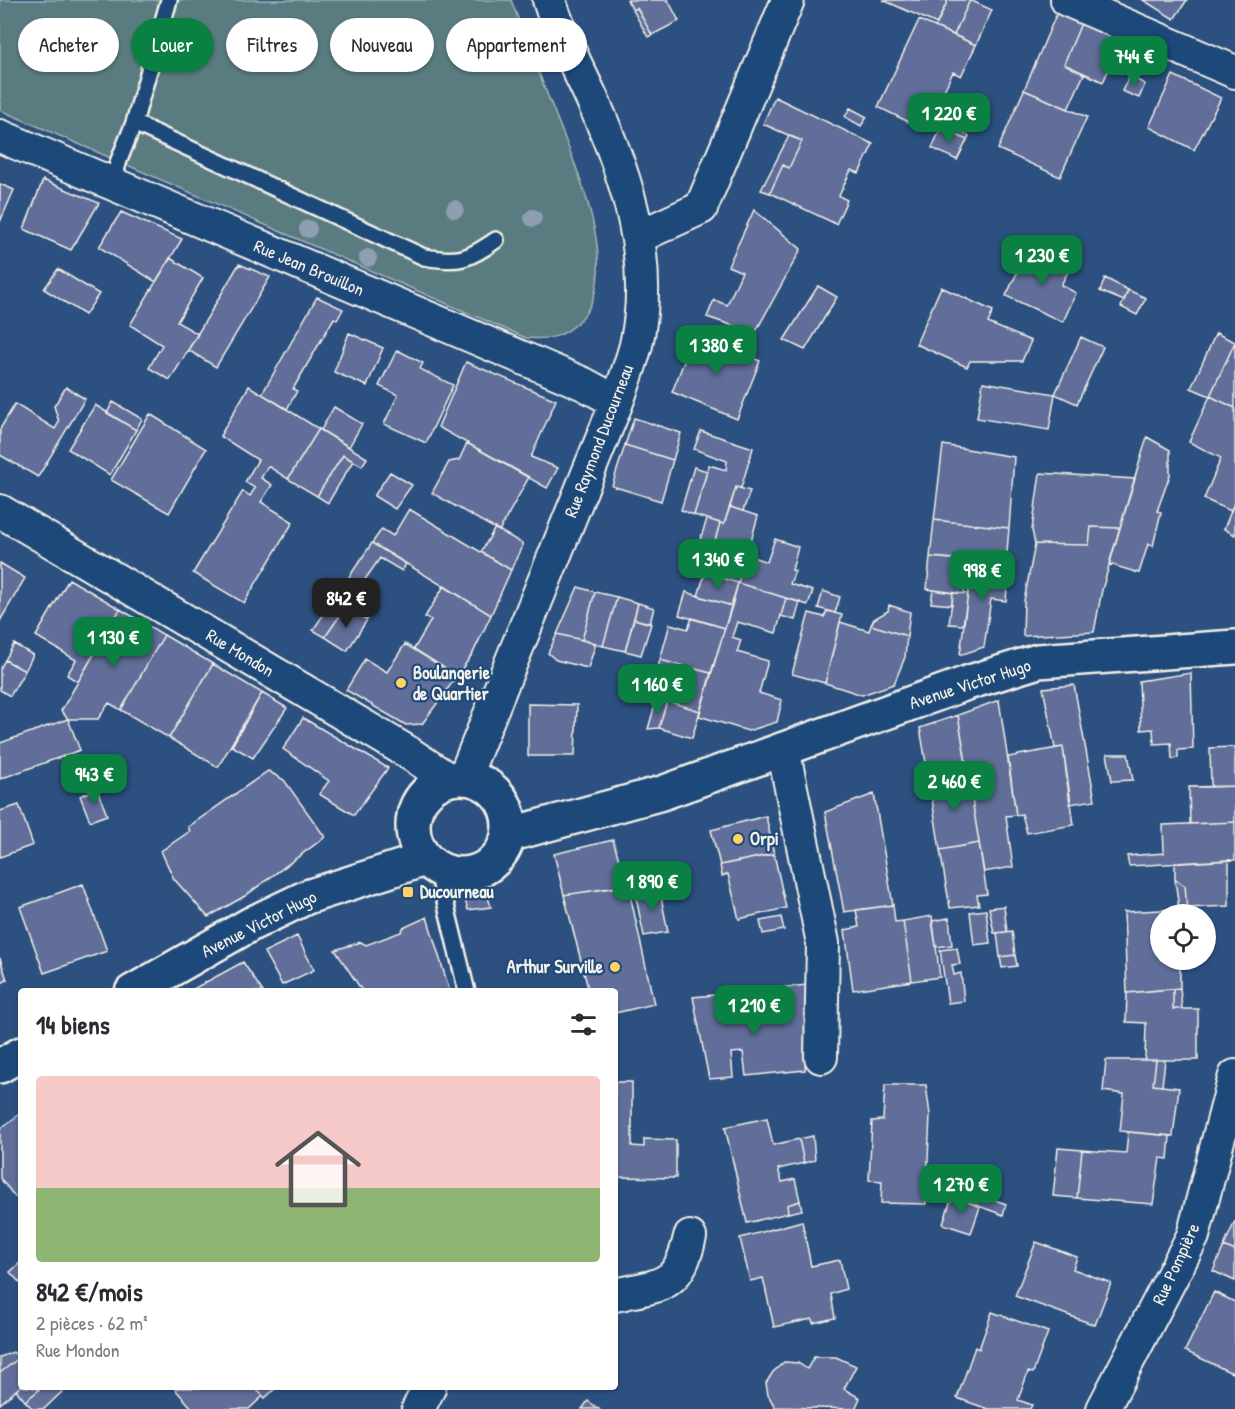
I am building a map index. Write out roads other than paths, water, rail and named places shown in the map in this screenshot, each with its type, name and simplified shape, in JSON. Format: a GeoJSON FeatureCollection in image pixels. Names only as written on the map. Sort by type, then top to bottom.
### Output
{"type":"FeatureCollection","features":[{"type":"Feature","properties":{"kind":"street","name":"Rue Raymond Ducourneau"},"geometry":{"type":"LineString","coordinates":[[456,778],[617,402],[636,345],[643,293],[638,237],[630,198],[610,138],[549,0]]}},
{"type":"Feature","properties":{"kind":"street"},"geometry":{"type":"LineString","coordinates":[[638,237],[701,208],[788,0]]}},
{"type":"Feature","properties":{"kind":"street"},"geometry":{"type":"LineString","coordinates":[[1066,0],[1235,72]]}},
{"type":"Feature","properties":{"kind":"street","name":"Rue Jean Brouillon"},"geometry":{"type":"LineString","coordinates":[[0,136],[584,384],[617,402]]}},
{"type":"Feature","properties":{"kind":"street","name":"Rue Mondon"},"geometry":{"type":"LineString","coordinates":[[0,511],[406,751],[456,778]]}},
{"type":"Feature","properties":{"kind":"street","name":"Avenue Victor Hugo"},"geometry":{"type":"LineString","coordinates":[[508,835],[662,793],[967,683],[1038,661],[1235,647]]}},
{"type":"Feature","properties":{"kind":"street"},"geometry":{"type":"LineString","coordinates":[[783,749],[823,943],[821,1057]]}},
{"type":"Feature","properties":{"kind":"street"},"geometry":{"type":"LineString","coordinates":[[456,778],[479,781],[494,790],[503,803],[509,818],[508,835],[503,849],[494,861],[481,870],[451,874],[431,864],[414,837],[414,812],[421,798],[433,786],[456,778]]}},
{"type":"Feature","properties":{"kind":"street","name":"Avenue Victor Hugo"},"geometry":{"type":"LineString","coordinates":[[139,988],[251,924],[307,897],[431,864]]}},
{"type":"Feature","properties":{"kind":"street"},"geometry":{"type":"LineString","coordinates":[[0,1066],[18,1056]]}},
{"type":"Feature","properties":{"kind":"street","name":"Rue Pompière"},"geometry":{"type":"LineString","coordinates":[[1103,1409],[1193,1236],[1235,1076]]}},
{"type":"Feature","properties":{"kind":"street"},"geometry":{"type":"LineString","coordinates":[[618,1293],[673,1279],[685,1258],[690,1237]]}},
{"type":"Feature","properties":{"kind":"street"},"geometry":{"type":"LineString","coordinates":[[418,1409],[428,1390]]}},
{"type":"Feature","properties":{"kind":"lane"},"geometry":{"type":"LineString","coordinates":[[112,185],[134,123],[169,0]]}},
{"type":"Feature","properties":{"kind":"lane"},"geometry":{"type":"LineString","coordinates":[[134,123],[424,257],[452,262],[474,255],[496,240]]}},
{"type":"Feature","properties":{"kind":"lane"},"geometry":{"type":"LineString","coordinates":[[431,864],[466,988]]}},
{"type":"Feature","properties":{"kind":"place","name":"Boulangerie de Quartier"},"geometry":{"type":"Point","coordinates":[401,683]}},
{"type":"Feature","properties":{"kind":"place","name":"Orpi"},"geometry":{"type":"Point","coordinates":[738,839]}},
{"type":"Feature","properties":{"kind":"place","name":"Ducourneau"},"geometry":{"type":"Point","coordinates":[408,892]}},
{"type":"Feature","properties":{"kind":"place","name":"Arthur Surville"},"geometry":{"type":"Point","coordinates":[615,967]}}]}
